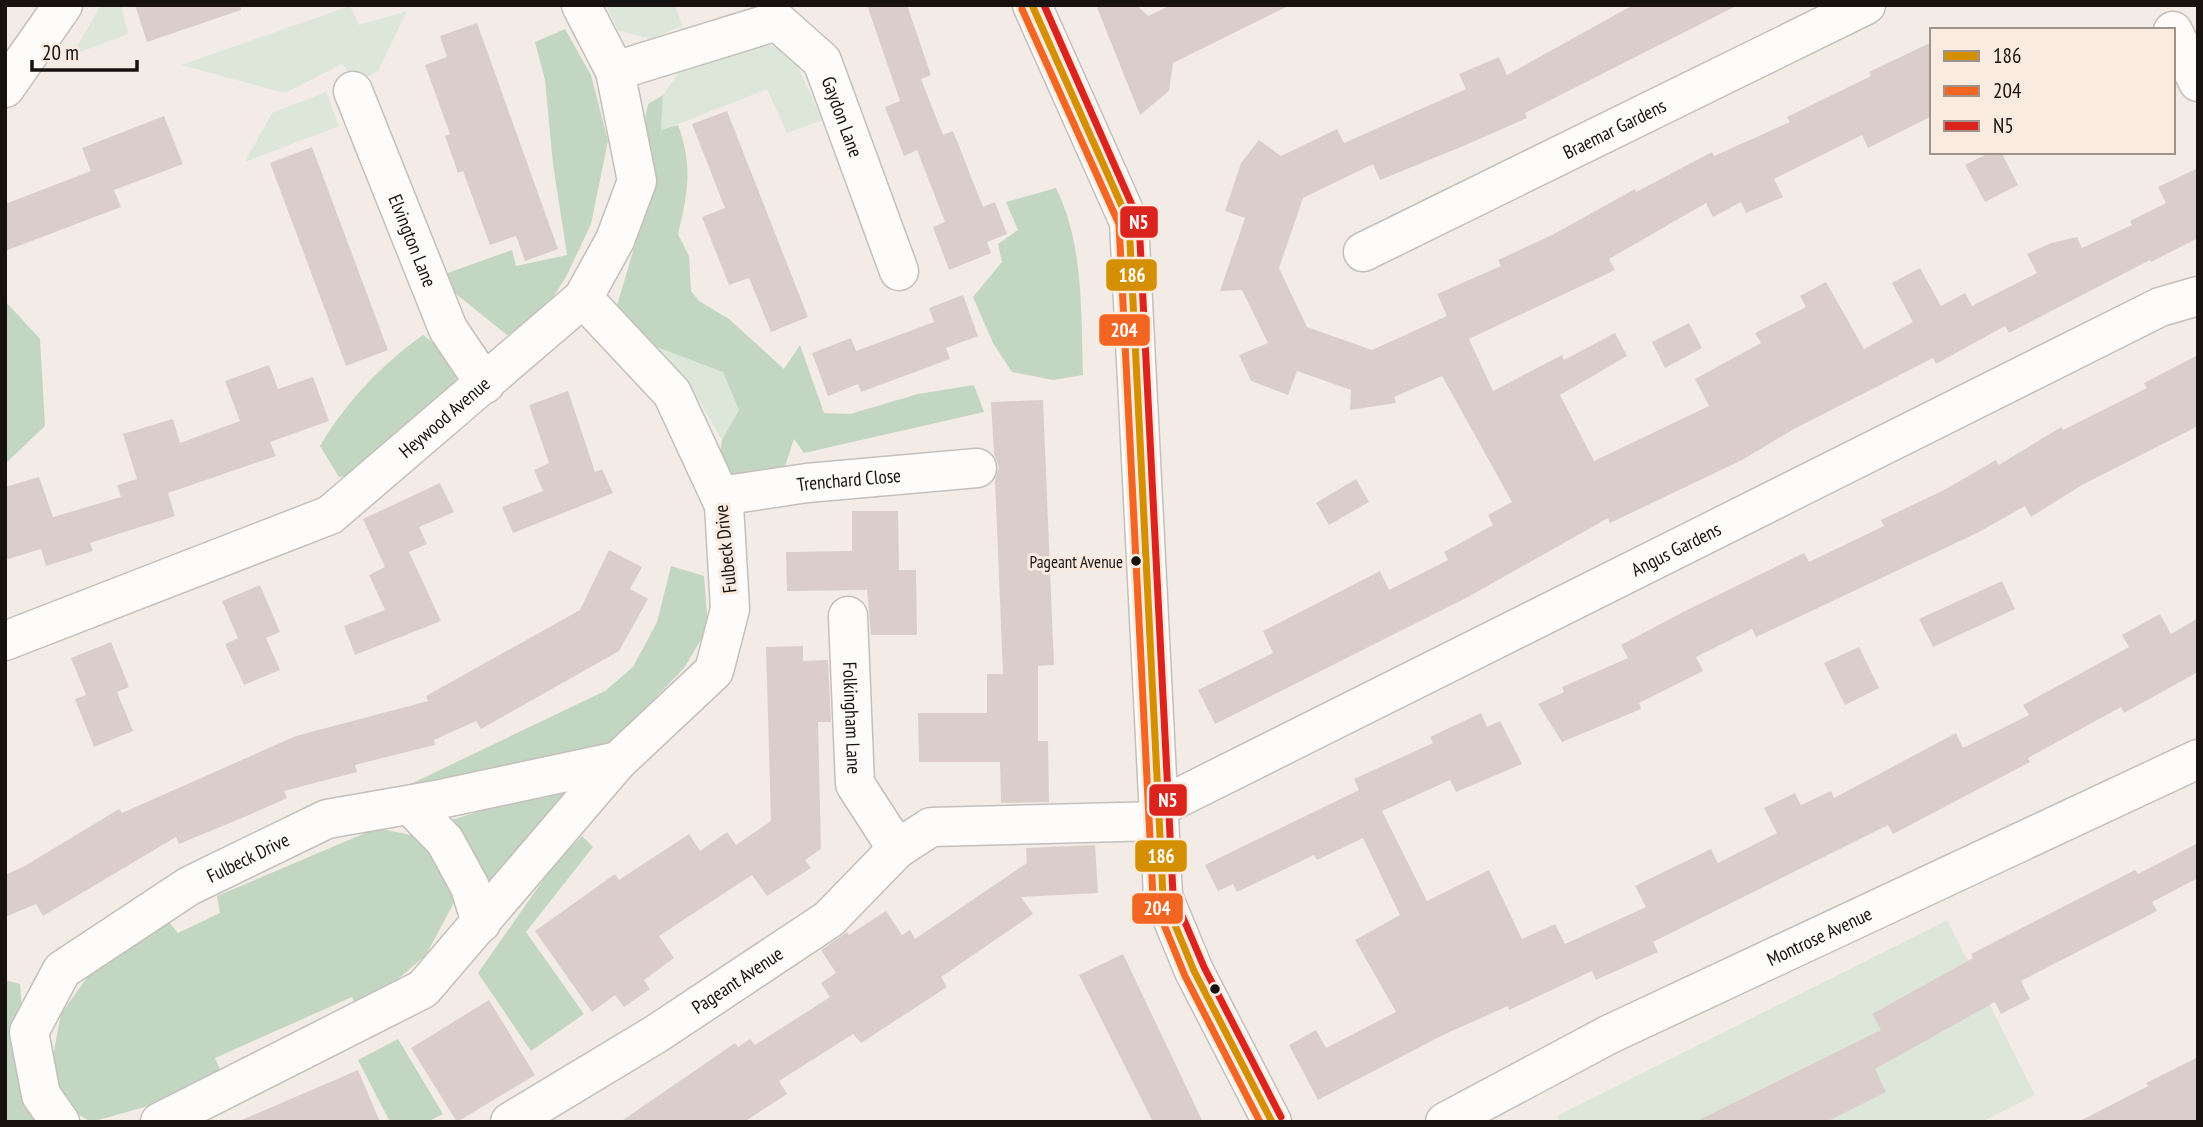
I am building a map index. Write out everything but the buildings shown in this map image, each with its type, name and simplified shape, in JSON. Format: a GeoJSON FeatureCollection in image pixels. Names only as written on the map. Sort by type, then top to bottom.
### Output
{"type":"FeatureCollection","features":[{"type":"Feature","properties":{"kind":"street"},"geometry":{"type":"LineString","coordinates":[[5,88],[63,5]]}},
{"type":"Feature","properties":{"kind":"street","name":"Heywood Avenue"},"geometry":{"type":"LineString","coordinates":[[5,641],[330,515],[583,298],[615,240],[637,181],[615,71],[581,5]]}},
{"type":"Feature","properties":{"kind":"street"},"geometry":{"type":"LineString","coordinates":[[1032,5],[1129,222],[1163,895],[1194,971],[1272,1122]]}},
{"type":"Feature","properties":{"kind":"street","name":"Braemar Gardens"},"geometry":{"type":"LineString","coordinates":[[1363,252],[1866,5]]}},
{"type":"Feature","properties":{"kind":"street"},"geometry":{"type":"LineString","coordinates":[[2161,5],[2172,28]]}},
{"type":"Feature","properties":{"kind":"street","name":"Gaydon Lane"},"geometry":{"type":"LineString","coordinates":[[615,71],[777,21],[822,61],[899,271]]}},
{"type":"Feature","properties":{"kind":"street"},"geometry":{"type":"LineString","coordinates":[[2175,34],[2198,82]]}},
{"type":"Feature","properties":{"kind":"street","name":"Elvington Lane"},"geometry":{"type":"LineString","coordinates":[[353,91],[448,329],[485,384]]}},
{"type":"Feature","properties":{"kind":"street","name":"Angus Gardens"},"geometry":{"type":"LineString","coordinates":[[1158,815],[2160,307],[2198,296]]}},
{"type":"Feature","properties":{"kind":"street","name":"Fulbeck Drive"},"geometry":{"type":"LineString","coordinates":[[160,1122],[423,989],[618,761],[714,671],[730,608],[724,505],[672,393],[583,298]]}},
{"type":"Feature","properties":{"kind":"street","name":"Trenchard Close"},"geometry":{"type":"LineString","coordinates":[[720,496],[807,484],[977,468]]}},
{"type":"Feature","properties":{"kind":"street","name":"Folkingham Lane"},"geometry":{"type":"LineString","coordinates":[[848,616],[855,784],[897,849]]}},
{"type":"Feature","properties":{"kind":"street","name":"Montrose Avenue"},"geometry":{"type":"LineString","coordinates":[[1445,1122],[1610,1034],[2198,759]]}},
{"type":"Feature","properties":{"kind":"street","name":"Fulbeck Drive"},"geometry":{"type":"LineString","coordinates":[[60,1122],[40,1095],[30,1032],[62,971],[189,886],[327,819],[410,805],[618,761]]}},
{"type":"Feature","properties":{"kind":"street"},"geometry":{"type":"LineString","coordinates":[[410,805],[445,841],[470,887],[481,923]]}},
{"type":"Feature","properties":{"kind":"street","name":"Pageant Avenue"},"geometry":{"type":"LineString","coordinates":[[510,1122],[656,1034],[830,919],[897,849],[931,827],[1158,815]]}},
{"type":"Feature","properties":{"kind":"shaded area"},"geometry":{"type":"Polygon","coordinates":[[[101,5],[121,5],[128,34],[72,55],[101,5]]]}},
{"type":"Feature","properties":{"kind":"shaded area"},"geometry":{"type":"Polygon","coordinates":[[[606,5],[675,5],[682,26],[650,39],[618,30],[606,5]]]}},
{"type":"Feature","properties":{"kind":"shaded area"},"geometry":{"type":"Polygon","coordinates":[[[350,6],[359,25],[407,11],[378,71],[358,82],[342,64],[285,93],[181,65],[350,6]]]}},
{"type":"Feature","properties":{"kind":"shaded area"},"geometry":{"type":"Polygon","coordinates":[[[757,42],[791,51],[822,120],[787,133],[767,89],[661,131],[663,95],[683,67],[757,42]]]}},
{"type":"Feature","properties":{"kind":"shaded area"},"geometry":{"type":"Polygon","coordinates":[[[326,92],[339,126],[245,162],[272,113],[326,92]]]}},
{"type":"Feature","properties":{"kind":"shaded area"},"geometry":{"type":"Polygon","coordinates":[[[641,341],[723,371],[739,410],[722,440],[693,390],[641,341]]]}},
{"type":"Feature","properties":{"kind":"shaded area"},"geometry":{"type":"Polygon","coordinates":[[[1947,920],[2035,1095],[1981,1122],[1560,1122],[1557,1116],[1947,920]]]}},
{"type":"Feature","properties":{"kind":"green space"},"geometry":{"type":"Polygon","coordinates":[[[565,29],[591,75],[608,141],[591,224],[566,277],[543,313],[507,335],[451,290],[442,275],[512,250],[516,266],[567,255],[553,164],[545,80],[535,42],[565,29]]]}},
{"type":"Feature","properties":{"kind":"green space"},"geometry":{"type":"Polygon","coordinates":[[[663,95],[661,130],[678,125],[686,153],[686,192],[678,234],[689,256],[691,291],[699,301],[729,319],[784,369],[800,345],[824,413],[850,414],[918,394],[974,385],[984,412],[804,453],[794,439],[785,466],[747,480],[717,470],[722,440],[739,410],[723,372],[641,341],[615,312],[644,215],[644,124],[648,104],[663,95]]]}},
{"type":"Feature","properties":{"kind":"green space"},"geometry":{"type":"Polygon","coordinates":[[[1056,188],[1072,232],[1076,255],[1081,303],[1083,375],[1053,380],[1012,372],[993,343],[973,297],[1002,262],[998,244],[1018,230],[1006,202],[1056,188]]]}},
{"type":"Feature","properties":{"kind":"green space"},"geometry":{"type":"Polygon","coordinates":[[[5,301],[40,339],[45,426],[5,464],[5,301]]]}},
{"type":"Feature","properties":{"kind":"green space"},"geometry":{"type":"Polygon","coordinates":[[[423,335],[443,350],[458,372],[450,394],[364,473],[339,477],[320,446],[366,385],[423,335]]]}},
{"type":"Feature","properties":{"kind":"green space"},"geometry":{"type":"Polygon","coordinates":[[[671,566],[704,576],[708,628],[684,668],[610,745],[400,789],[605,691],[633,667],[657,622],[671,566]]]}},
{"type":"Feature","properties":{"kind":"green space"},"geometry":{"type":"Polygon","coordinates":[[[586,778],[487,894],[445,822],[586,778]]]}},
{"type":"Feature","properties":{"kind":"green space"},"geometry":{"type":"Polygon","coordinates":[[[377,828],[421,837],[457,897],[426,955],[377,997],[356,1007],[352,997],[215,1058],[222,1074],[159,1103],[91,1122],[68,1108],[51,1066],[61,1014],[88,976],[169,922],[178,933],[220,913],[217,896],[377,828]]]}},
{"type":"Feature","properties":{"kind":"green space"},"geometry":{"type":"Polygon","coordinates":[[[582,836],[593,847],[526,932],[584,1014],[531,1051],[478,973],[553,866],[582,836]]]}},
{"type":"Feature","properties":{"kind":"green space"},"geometry":{"type":"Polygon","coordinates":[[[5,980],[20,984],[22,1012],[43,1122],[5,1122],[5,980]]]}},
{"type":"Feature","properties":{"kind":"green space"},"geometry":{"type":"Polygon","coordinates":[[[398,1039],[443,1114],[427,1122],[390,1122],[358,1060],[398,1039]]]}},
{"type":"Feature","properties":{"kind":"transit line","name":"186"},"geometry":{"type":"LineString","coordinates":[[1032,5],[1129,222],[1163,896],[1194,971],[1272,1122]]}},
{"type":"Feature","properties":{"kind":"transit line","name":"N5"},"geometry":{"type":"LineString","coordinates":[[1044,5],[1139,221],[1173,894],[1204,967],[1281,1117]]}},
{"type":"Feature","properties":{"kind":"transit line","name":"204"},"geometry":{"type":"LineString","coordinates":[[1022,9],[1119,224],[1153,898],[1185,976],[1260,1122]]}},
{"type":"Feature","properties":{"kind":"place","name":"Pageant Avenue"},"geometry":{"type":"Point","coordinates":[1136,561]}}]}
